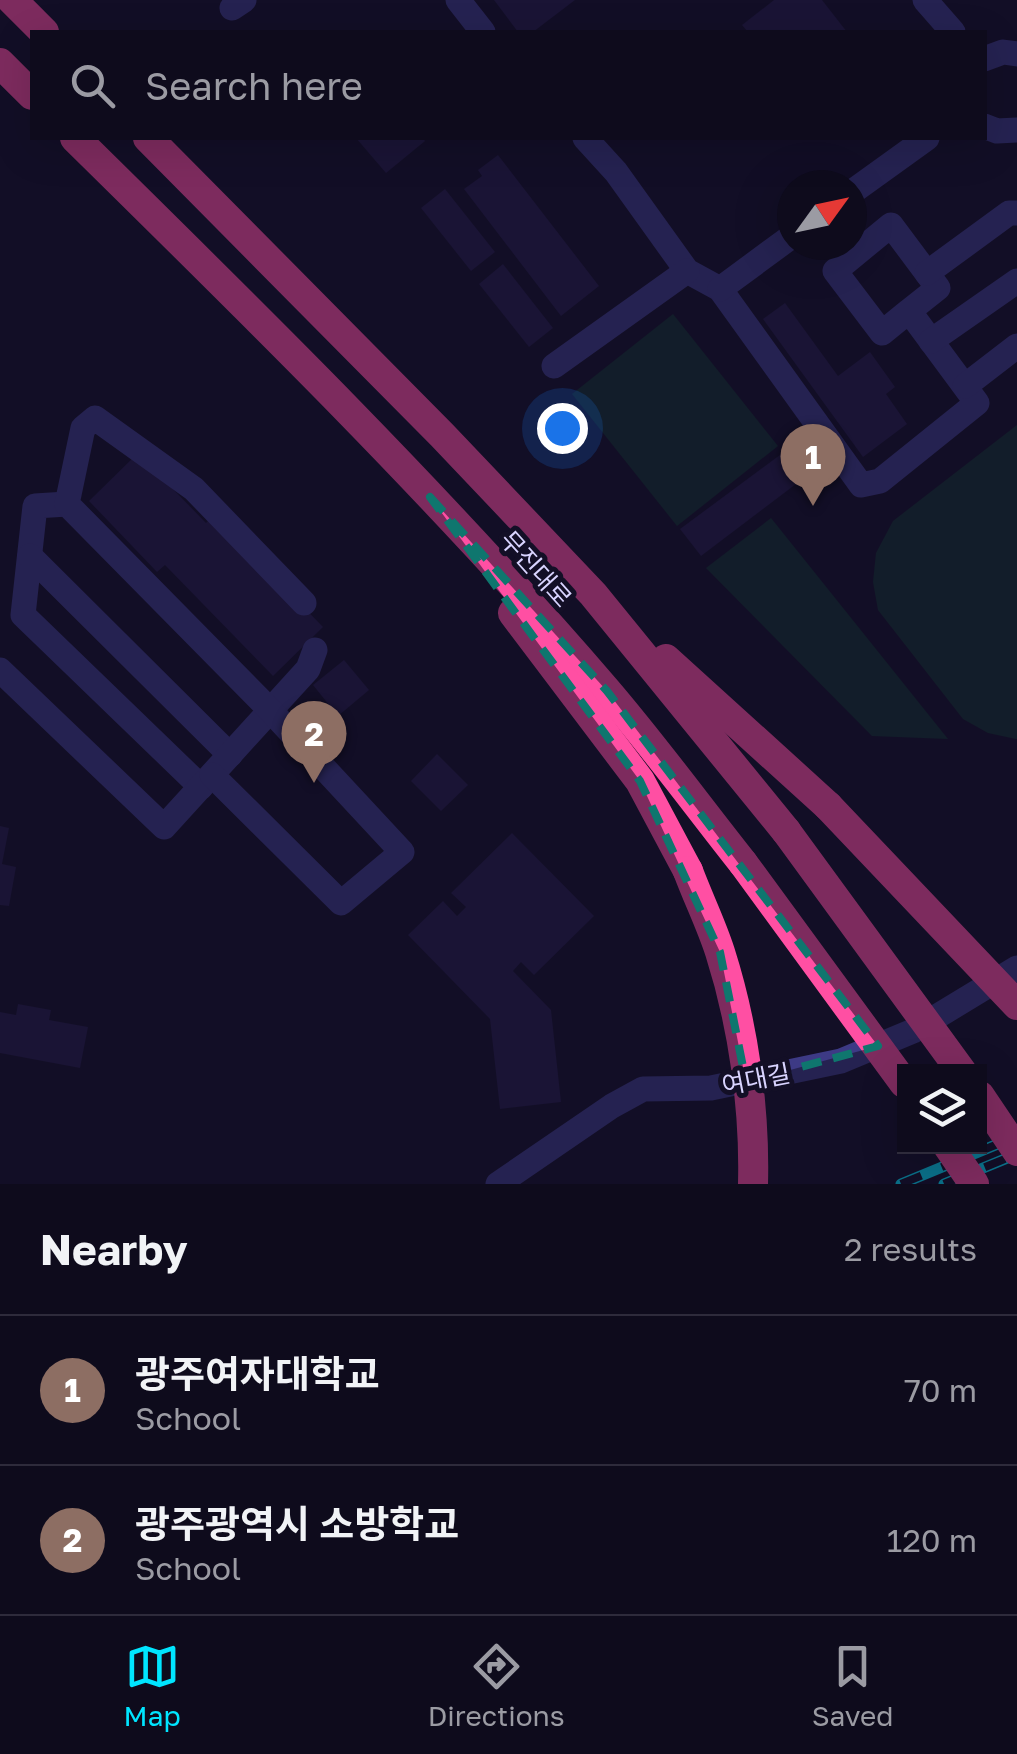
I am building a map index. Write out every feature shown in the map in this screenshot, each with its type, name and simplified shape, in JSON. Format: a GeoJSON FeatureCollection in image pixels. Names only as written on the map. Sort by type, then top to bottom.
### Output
{"type":"FeatureCollection","features":[{"type":"Feature","properties":{"kind":"highway"},"geometry":{"type":"LineString","coordinates":[[17,3],[42,30]]}},
{"type":"Feature","properties":{"kind":"highway"},"geometry":{"type":"LineString","coordinates":[[0,63],[30,93]]}},
{"type":"Feature","properties":{"kind":"highway","name":"무진대로"},"geometry":{"type":"LineString","coordinates":[[77,140],[253,313],[430,497],[607,691],[743,863],[897,1073]]}},
{"type":"Feature","properties":{"kind":"highway","name":"무진대로"},"geometry":{"type":"LineString","coordinates":[[150,140],[442,434],[593,594],[786,831],[956,1064]]}},
{"type":"Feature","properties":{"kind":"highway"},"geometry":{"type":"LineString","coordinates":[[430,497],[558,676],[640,782],[688,872],[720,952],[740,1035],[749,1102],[753,1184]]}},
{"type":"Feature","properties":{"kind":"highway"},"geometry":{"type":"LineString","coordinates":[[593,594],[828,806],[1017,1005]]}},
{"type":"Feature","properties":{"kind":"highway"},"geometry":{"type":"LineString","coordinates":[[987,1107],[1017,1152]]}},
{"type":"Feature","properties":{"kind":"highway"},"geometry":{"type":"LineString","coordinates":[[953,1154],[974,1184]]}},
{"type":"Feature","properties":{"kind":"street"},"geometry":{"type":"LineString","coordinates":[[458,0],[481,30]]}},
{"type":"Feature","properties":{"kind":"street"},"geometry":{"type":"LineString","coordinates":[[925,0],[951,30]]}},
{"type":"Feature","properties":{"kind":"street"},"geometry":{"type":"LineString","coordinates":[[987,58],[1003,52],[1017,54]]}},
{"type":"Feature","properties":{"kind":"street"},"geometry":{"type":"LineString","coordinates":[[987,127],[1017,130]]}},
{"type":"Feature","properties":{"kind":"street"},"geometry":{"type":"LineString","coordinates":[[586,140],[616,172],[687,271],[720,289],[861,484],[880,481],[977,403],[909,312]]}},
{"type":"Feature","properties":{"kind":"street"},"geometry":{"type":"LineString","coordinates":[[867,181],[925,140]]}},
{"type":"Feature","properties":{"kind":"street"},"geometry":{"type":"LineString","coordinates":[[927,272],[1009,212],[1017,213]]}},
{"type":"Feature","properties":{"kind":"street"},"geometry":{"type":"LineString","coordinates":[[892,225],[938,288],[909,312],[882,333],[834,271],[892,225]]}},
{"type":"Feature","properties":{"kind":"street"},"geometry":{"type":"LineString","coordinates":[[720,289],[777,247]]}},
{"type":"Feature","properties":{"kind":"street"},"geometry":{"type":"LineString","coordinates":[[554,366],[687,271]]}},
{"type":"Feature","properties":{"kind":"street"},"geometry":{"type":"LineString","coordinates":[[932,342],[1017,281]]}},
{"type":"Feature","properties":{"kind":"street"},"geometry":{"type":"LineString","coordinates":[[965,386],[1017,346]]}},
{"type":"Feature","properties":{"kind":"street"},"geometry":{"type":"LineString","coordinates":[[67,504],[83,428],[96,418],[194,489],[304,603]]}},
{"type":"Feature","properties":{"kind":"street"},"geometry":{"type":"LineString","coordinates":[[67,504],[270,710],[402,852],[341,902],[23,614],[30,556],[35,506],[67,504]]}},
{"type":"Feature","properties":{"kind":"street"},"geometry":{"type":"LineString","coordinates":[[30,556],[230,755]]}},
{"type":"Feature","properties":{"kind":"street"},"geometry":{"type":"LineString","coordinates":[[0,670],[164,827],[308,669],[315,650]]}},
{"type":"Feature","properties":{"kind":"street","name":"여대길"},"geometry":{"type":"LineString","coordinates":[[498,1184],[612,1106],[644,1089],[711,1088],[841,1061],[913,1031],[1017,968]]}},
{"type":"Feature","properties":{"kind":"highlighted area"},"geometry":{"type":"Polygon","coordinates":[[[430,497],[607,691],[878,1046],[746,1082],[720,952],[640,781],[430,497]]]}},
{"type":"Feature","properties":{"kind":"green space"},"geometry":{"type":"Polygon","coordinates":[[[673,314],[778,446],[677,526],[572,394],[673,314]]]}},
{"type":"Feature","properties":{"kind":"green space"},"geometry":{"type":"Polygon","coordinates":[[[1017,425],[1016,739],[988,733],[963,719],[878,610],[873,582],[876,553],[893,521],[1017,425]]]}},
{"type":"Feature","properties":{"kind":"green space"},"geometry":{"type":"Polygon","coordinates":[[[771,518],[948,739],[872,736],[706,568],[771,518]]]}},
{"type":"Feature","properties":{"kind":"building"},"geometry":{"type":"Polygon","coordinates":[[[494,0],[575,0],[536,30],[516,30],[494,0]]]}},
{"type":"Feature","properties":{"kind":"building"},"geometry":{"type":"Polygon","coordinates":[[[774,0],[822,0],[845,30],[746,30],[742,25],[774,0]]]}},
{"type":"Feature","properties":{"kind":"building"},"geometry":{"type":"Polygon","coordinates":[[[358,140],[424,140],[425,141],[386,173],[358,140]]]}},
{"type":"Feature","properties":{"kind":"building"},"geometry":{"type":"Polygon","coordinates":[[[498,155],[599,286],[561,316],[464,189],[482,176],[478,170],[498,155]]]}},
{"type":"Feature","properties":{"kind":"building"},"geometry":{"type":"Polygon","coordinates":[[[445,189],[495,252],[471,271],[421,208],[445,189]]]}},
{"type":"Feature","properties":{"kind":"building"},"geometry":{"type":"Polygon","coordinates":[[[503,264],[553,328],[529,347],[479,284],[503,264]]]}},
{"type":"Feature","properties":{"kind":"building"},"geometry":{"type":"Polygon","coordinates":[[[785,303],[838,376],[870,352],[895,387],[886,394],[907,424],[863,457],[763,319],[785,303]]]}},
{"type":"Feature","properties":{"kind":"building"},"geometry":{"type":"Polygon","coordinates":[[[784,452],[804,478],[701,556],[680,529],[784,452]]]}},
{"type":"Feature","properties":{"kind":"building"},"geometry":{"type":"Polygon","coordinates":[[[138,453],[206,523],[214,515],[323,627],[273,676],[165,565],[157,572],[89,501],[138,453]]]}},
{"type":"Feature","properties":{"kind":"building"},"geometry":{"type":"Polygon","coordinates":[[[344,660],[369,690],[338,716],[313,685],[344,660]]]}},
{"type":"Feature","properties":{"kind":"building"},"geometry":{"type":"Polygon","coordinates":[[[437,754],[468,785],[441,811],[411,781],[437,754]]]}},
{"type":"Feature","properties":{"kind":"building"},"geometry":{"type":"Polygon","coordinates":[[[0,826],[9,828],[2,864],[16,867],[9,906],[0,905],[0,826]]]}},
{"type":"Feature","properties":{"kind":"building"},"geometry":{"type":"Polygon","coordinates":[[[512,833],[594,916],[534,975],[521,962],[513,971],[551,1010],[561,1102],[500,1109],[490,1019],[408,935],[443,901],[457,916],[466,907],[451,893],[512,833]]]}},
{"type":"Feature","properties":{"kind":"building"},"geometry":{"type":"Polygon","coordinates":[[[18,1004],[51,1010],[49,1020],[88,1027],[80,1068],[0,1053],[0,1012],[16,1015],[18,1004]]]}},
{"type":"Feature","properties":{"kind":"railway"},"geometry":{"type":"LineString","coordinates":[[901,1184],[1017,1136]]}},
{"type":"Feature","properties":{"kind":"railway"},"geometry":{"type":"LineString","coordinates":[[944,1184],[1017,1154]]}},
{"type":"Feature","properties":{"kind":"place","name":"광주여자대학교"},"geometry":{"type":"Point","coordinates":[813,506]}},
{"type":"Feature","properties":{"kind":"place","name":"광주광역시 소방학교"},"geometry":{"type":"Point","coordinates":[314,783]}}]}
